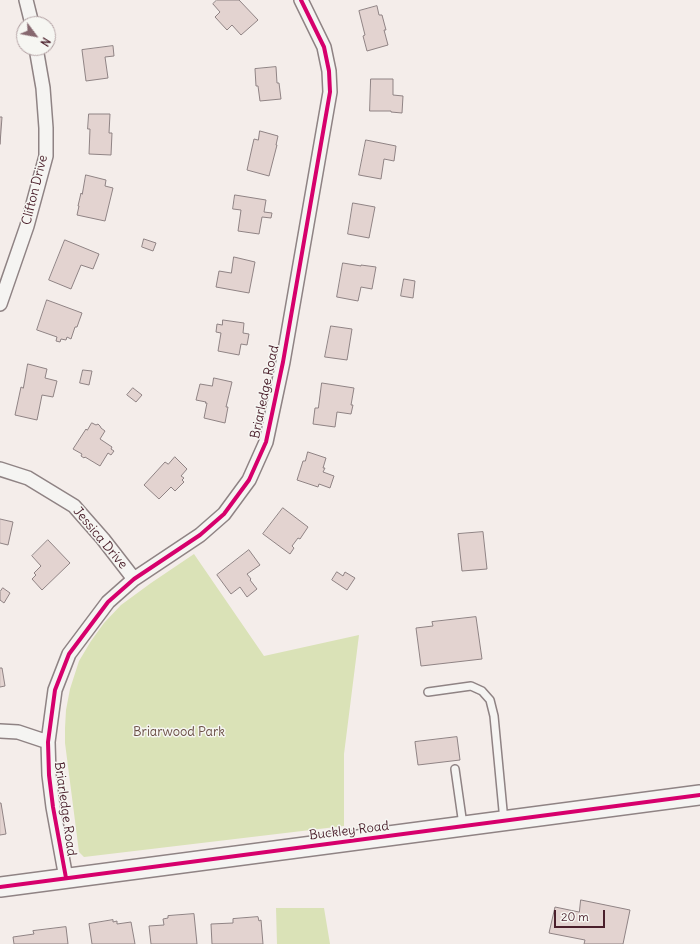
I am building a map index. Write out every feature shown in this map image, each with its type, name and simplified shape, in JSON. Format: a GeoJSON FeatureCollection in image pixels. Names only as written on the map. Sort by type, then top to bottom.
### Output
{"type":"FeatureCollection","features":[{"type":"Feature","properties":{"kind":"street"},"geometry":{"type":"LineString","coordinates":[[26,0],[30,16]]}},
{"type":"Feature","properties":{"kind":"street","name":"Briarledge Road"},"geometry":{"type":"LineString","coordinates":[[66,878],[52,807],[48,742],[55,690],[69,654],[108,602],[134,579],[200,535],[224,514],[249,480],[266,442],[283,362],[330,92],[330,70],[324,47],[301,0]]}},
{"type":"Feature","properties":{"kind":"street","name":"Clifton Drive"},"geometry":{"type":"LineString","coordinates":[[0,304],[27,226],[46,156],[46,128],[43,88],[37,56]]}},
{"type":"Feature","properties":{"kind":"street","name":"Jessica Drive"},"geometry":{"type":"LineString","coordinates":[[0,470],[28,478],[74,506],[103,539],[134,579]]}},
{"type":"Feature","properties":{"kind":"street"},"geometry":{"type":"LineString","coordinates":[[0,731],[18,732],[48,742]]}},
{"type":"Feature","properties":{"kind":"street","name":"Buckley Road"},"geometry":{"type":"LineString","coordinates":[[0,887],[700,795]]}},
{"type":"Feature","properties":{"kind":"lane"},"geometry":{"type":"LineString","coordinates":[[428,692],[471,686],[482,691],[490,700],[494,716],[504,821]]}},
{"type":"Feature","properties":{"kind":"lane"},"geometry":{"type":"LineString","coordinates":[[455,769],[464,826]]}},
{"type":"Feature","properties":{"kind":"green space","name":"Briarwood Park"},"geometry":{"type":"Polygon","coordinates":[[[194,554],[264,656],[359,635],[344,754],[344,826],[84,857],[79,852],[65,743],[66,710],[70,689],[79,661],[104,623],[121,605],[194,554]]]}},
{"type":"Feature","properties":{"kind":"green space"},"geometry":{"type":"Polygon","coordinates":[[[276,908],[324,908],[330,944],[277,944],[276,908]]]}},
{"type":"Feature","properties":{"kind":"building"},"geometry":{"type":"Polygon","coordinates":[[[217,0],[239,0],[258,20],[241,35],[232,25],[227,30],[215,17],[220,12],[213,4],[217,0]]]}},
{"type":"Feature","properties":{"kind":"building"},"geometry":{"type":"Polygon","coordinates":[[[377,6],[379,15],[382,15],[388,45],[367,51],[359,11],[377,6]]]}},
{"type":"Feature","properties":{"kind":"building"},"geometry":{"type":"Polygon","coordinates":[[[113,46],[114,56],[105,57],[108,78],[86,81],[82,50],[113,46]]]}},
{"type":"Feature","properties":{"kind":"building"},"geometry":{"type":"Polygon","coordinates":[[[276,67],[277,83],[279,83],[281,99],[260,101],[258,86],[256,86],[255,69],[276,67]]]}},
{"type":"Feature","properties":{"kind":"building"},"geometry":{"type":"Polygon","coordinates":[[[371,79],[393,79],[393,95],[403,96],[402,113],[391,111],[370,111],[371,79]]]}},
{"type":"Feature","properties":{"kind":"building"},"geometry":{"type":"Polygon","coordinates":[[[89,114],[110,114],[109,133],[112,133],[111,155],[89,154],[89,114]]]}},
{"type":"Feature","properties":{"kind":"building"},"geometry":{"type":"Polygon","coordinates":[[[0,117],[2,117],[0,144],[0,117]]]}},
{"type":"Feature","properties":{"kind":"building"},"geometry":{"type":"Polygon","coordinates":[[[260,131],[278,136],[269,176],[247,170],[254,139],[258,140],[260,131]]]}},
{"type":"Feature","properties":{"kind":"building"},"geometry":{"type":"Polygon","coordinates":[[[366,140],[396,146],[394,161],[384,159],[381,179],[359,175],[366,140]]]}},
{"type":"Feature","properties":{"kind":"building"},"geometry":{"type":"Polygon","coordinates":[[[86,175],[106,180],[105,186],[113,188],[105,221],[77,215],[86,175]]]}},
{"type":"Feature","properties":{"kind":"building"},"geometry":{"type":"Polygon","coordinates":[[[235,195],[266,200],[264,212],[272,213],[271,218],[262,217],[259,234],[238,231],[241,210],[233,209],[235,195]]]}},
{"type":"Feature","properties":{"kind":"building"},"geometry":{"type":"Polygon","coordinates":[[[353,203],[375,207],[369,238],[348,234],[353,203]]]}},
{"type":"Feature","properties":{"kind":"building"},"geometry":{"type":"Polygon","coordinates":[[[144,239],[156,243],[153,251],[142,247],[144,239]]]}},
{"type":"Feature","properties":{"kind":"building"},"geometry":{"type":"Polygon","coordinates":[[[65,240],[99,254],[93,269],[81,265],[71,289],[49,280],[65,240]]]}},
{"type":"Feature","properties":{"kind":"building"},"geometry":{"type":"Polygon","coordinates":[[[234,257],[255,262],[249,293],[216,287],[219,271],[231,273],[234,257]]]}},
{"type":"Feature","properties":{"kind":"building"},"geometry":{"type":"Polygon","coordinates":[[[343,263],[376,267],[372,289],[361,287],[358,301],[337,297],[343,263]]]}},
{"type":"Feature","properties":{"kind":"building"},"geometry":{"type":"Polygon","coordinates":[[[404,279],[415,281],[413,298],[401,296],[404,279]]]}},
{"type":"Feature","properties":{"kind":"building"},"geometry":{"type":"Polygon","coordinates":[[[47,300],[82,313],[71,339],[67,337],[66,340],[61,339],[60,342],[56,341],[57,337],[37,330],[47,300]]]}},
{"type":"Feature","properties":{"kind":"building"},"geometry":{"type":"Polygon","coordinates":[[[223,320],[244,323],[243,333],[249,334],[247,345],[241,344],[239,355],[218,351],[221,333],[216,332],[217,324],[222,325],[223,320]]]}},
{"type":"Feature","properties":{"kind":"building"},"geometry":{"type":"Polygon","coordinates":[[[331,326],[352,329],[347,360],[325,357],[331,326]]]}},
{"type":"Feature","properties":{"kind":"building"},"geometry":{"type":"Polygon","coordinates":[[[28,364],[47,369],[45,378],[57,381],[53,397],[42,395],[37,420],[15,415],[28,364]]]}},
{"type":"Feature","properties":{"kind":"building"},"geometry":{"type":"Polygon","coordinates":[[[83,370],[92,371],[89,385],[80,383],[83,370]]]}},
{"type":"Feature","properties":{"kind":"building"},"geometry":{"type":"Polygon","coordinates":[[[214,378],[232,382],[226,407],[228,407],[225,423],[204,418],[207,403],[196,400],[200,384],[212,386],[214,378]]]}},
{"type":"Feature","properties":{"kind":"building"},"geometry":{"type":"Polygon","coordinates":[[[322,383],[354,388],[351,414],[337,412],[335,427],[313,424],[315,408],[318,408],[322,383]]]}},
{"type":"Feature","properties":{"kind":"building"},"geometry":{"type":"Polygon","coordinates":[[[133,388],[142,395],[136,402],[127,395],[133,388]]]}},
{"type":"Feature","properties":{"kind":"building"},"geometry":{"type":"Polygon","coordinates":[[[92,423],[96,425],[98,424],[105,431],[100,439],[112,447],[111,449],[114,451],[111,455],[108,453],[100,466],[85,457],[84,458],[81,456],[82,454],[73,449],[86,429],[87,430],[92,423]]]}},
{"type":"Feature","properties":{"kind":"building"},"geometry":{"type":"Polygon","coordinates":[[[308,452],[326,458],[323,472],[334,476],[330,488],[319,484],[318,487],[297,480],[303,461],[305,461],[308,452]]]}},
{"type":"Feature","properties":{"kind":"building"},"geometry":{"type":"Polygon","coordinates":[[[175,457],[187,469],[181,476],[184,478],[182,480],[184,482],[175,491],[171,487],[159,499],[144,485],[165,462],[168,464],[175,457]]]}},
{"type":"Feature","properties":{"kind":"building"},"geometry":{"type":"Polygon","coordinates":[[[283,508],[308,527],[300,539],[298,538],[292,546],[294,548],[290,554],[263,534],[283,508]]]}},
{"type":"Feature","properties":{"kind":"building"},"geometry":{"type":"Polygon","coordinates":[[[0,519],[13,522],[8,545],[0,543],[0,519]]]}},
{"type":"Feature","properties":{"kind":"building"},"geometry":{"type":"Polygon","coordinates":[[[483,532],[487,569],[462,571],[458,534],[483,532]]]}},
{"type":"Feature","properties":{"kind":"building"},"geometry":{"type":"Polygon","coordinates":[[[48,540],[70,563],[42,590],[32,579],[36,575],[34,573],[41,566],[32,556],[48,540]]]}},
{"type":"Feature","properties":{"kind":"building"},"geometry":{"type":"Polygon","coordinates":[[[249,550],[260,565],[247,574],[257,589],[247,597],[240,587],[231,594],[217,575],[249,550]]]}},
{"type":"Feature","properties":{"kind":"building"},"geometry":{"type":"Polygon","coordinates":[[[337,572],[343,576],[345,572],[355,578],[347,590],[332,580],[337,572]]]}},
{"type":"Feature","properties":{"kind":"building"},"geometry":{"type":"Polygon","coordinates":[[[3,588],[10,593],[4,603],[0,600],[0,592],[3,588]]]}},
{"type":"Feature","properties":{"kind":"building"},"geometry":{"type":"Polygon","coordinates":[[[476,617],[482,659],[421,666],[416,628],[433,626],[432,622],[476,617]]]}},
{"type":"Feature","properties":{"kind":"building"},"geometry":{"type":"Polygon","coordinates":[[[0,668],[2,668],[5,686],[0,687],[0,668]]]}},
{"type":"Feature","properties":{"kind":"building"},"geometry":{"type":"Polygon","coordinates":[[[457,737],[460,760],[418,765],[415,742],[457,737]]]}},
{"type":"Feature","properties":{"kind":"building"},"geometry":{"type":"Polygon","coordinates":[[[0,803],[6,834],[0,835],[0,803]]]}},
{"type":"Feature","properties":{"kind":"building"},"geometry":{"type":"Polygon","coordinates":[[[581,900],[630,910],[623,944],[584,944],[585,940],[549,933],[555,907],[579,912],[581,900]]]}},
{"type":"Feature","properties":{"kind":"building"},"geometry":{"type":"Polygon","coordinates":[[[194,914],[197,944],[151,944],[149,926],[164,925],[163,919],[168,918],[168,916],[194,914]]]}},
{"type":"Feature","properties":{"kind":"building"},"geometry":{"type":"Polygon","coordinates":[[[258,917],[259,921],[261,920],[263,944],[212,944],[211,924],[233,923],[233,919],[258,917]]]}},
{"type":"Feature","properties":{"kind":"building"},"geometry":{"type":"Polygon","coordinates":[[[113,920],[113,922],[117,921],[117,924],[131,922],[135,944],[92,944],[89,924],[113,920]]]}},
{"type":"Feature","properties":{"kind":"building"},"geometry":{"type":"Polygon","coordinates":[[[66,927],[68,944],[14,944],[13,937],[34,934],[33,931],[66,927]]]}},
{"type":"Feature","properties":{"kind":"cycle path"},"geometry":{"type":"LineString","coordinates":[[66,878],[53,807],[49,775],[48,742],[55,690],[69,654],[108,602],[134,579],[200,535],[224,514],[249,480],[266,442],[283,362],[330,92],[329,71],[324,47],[301,0]]}},
{"type":"Feature","properties":{"kind":"cycle path"},"geometry":{"type":"LineString","coordinates":[[0,887],[700,795]]}}]}
